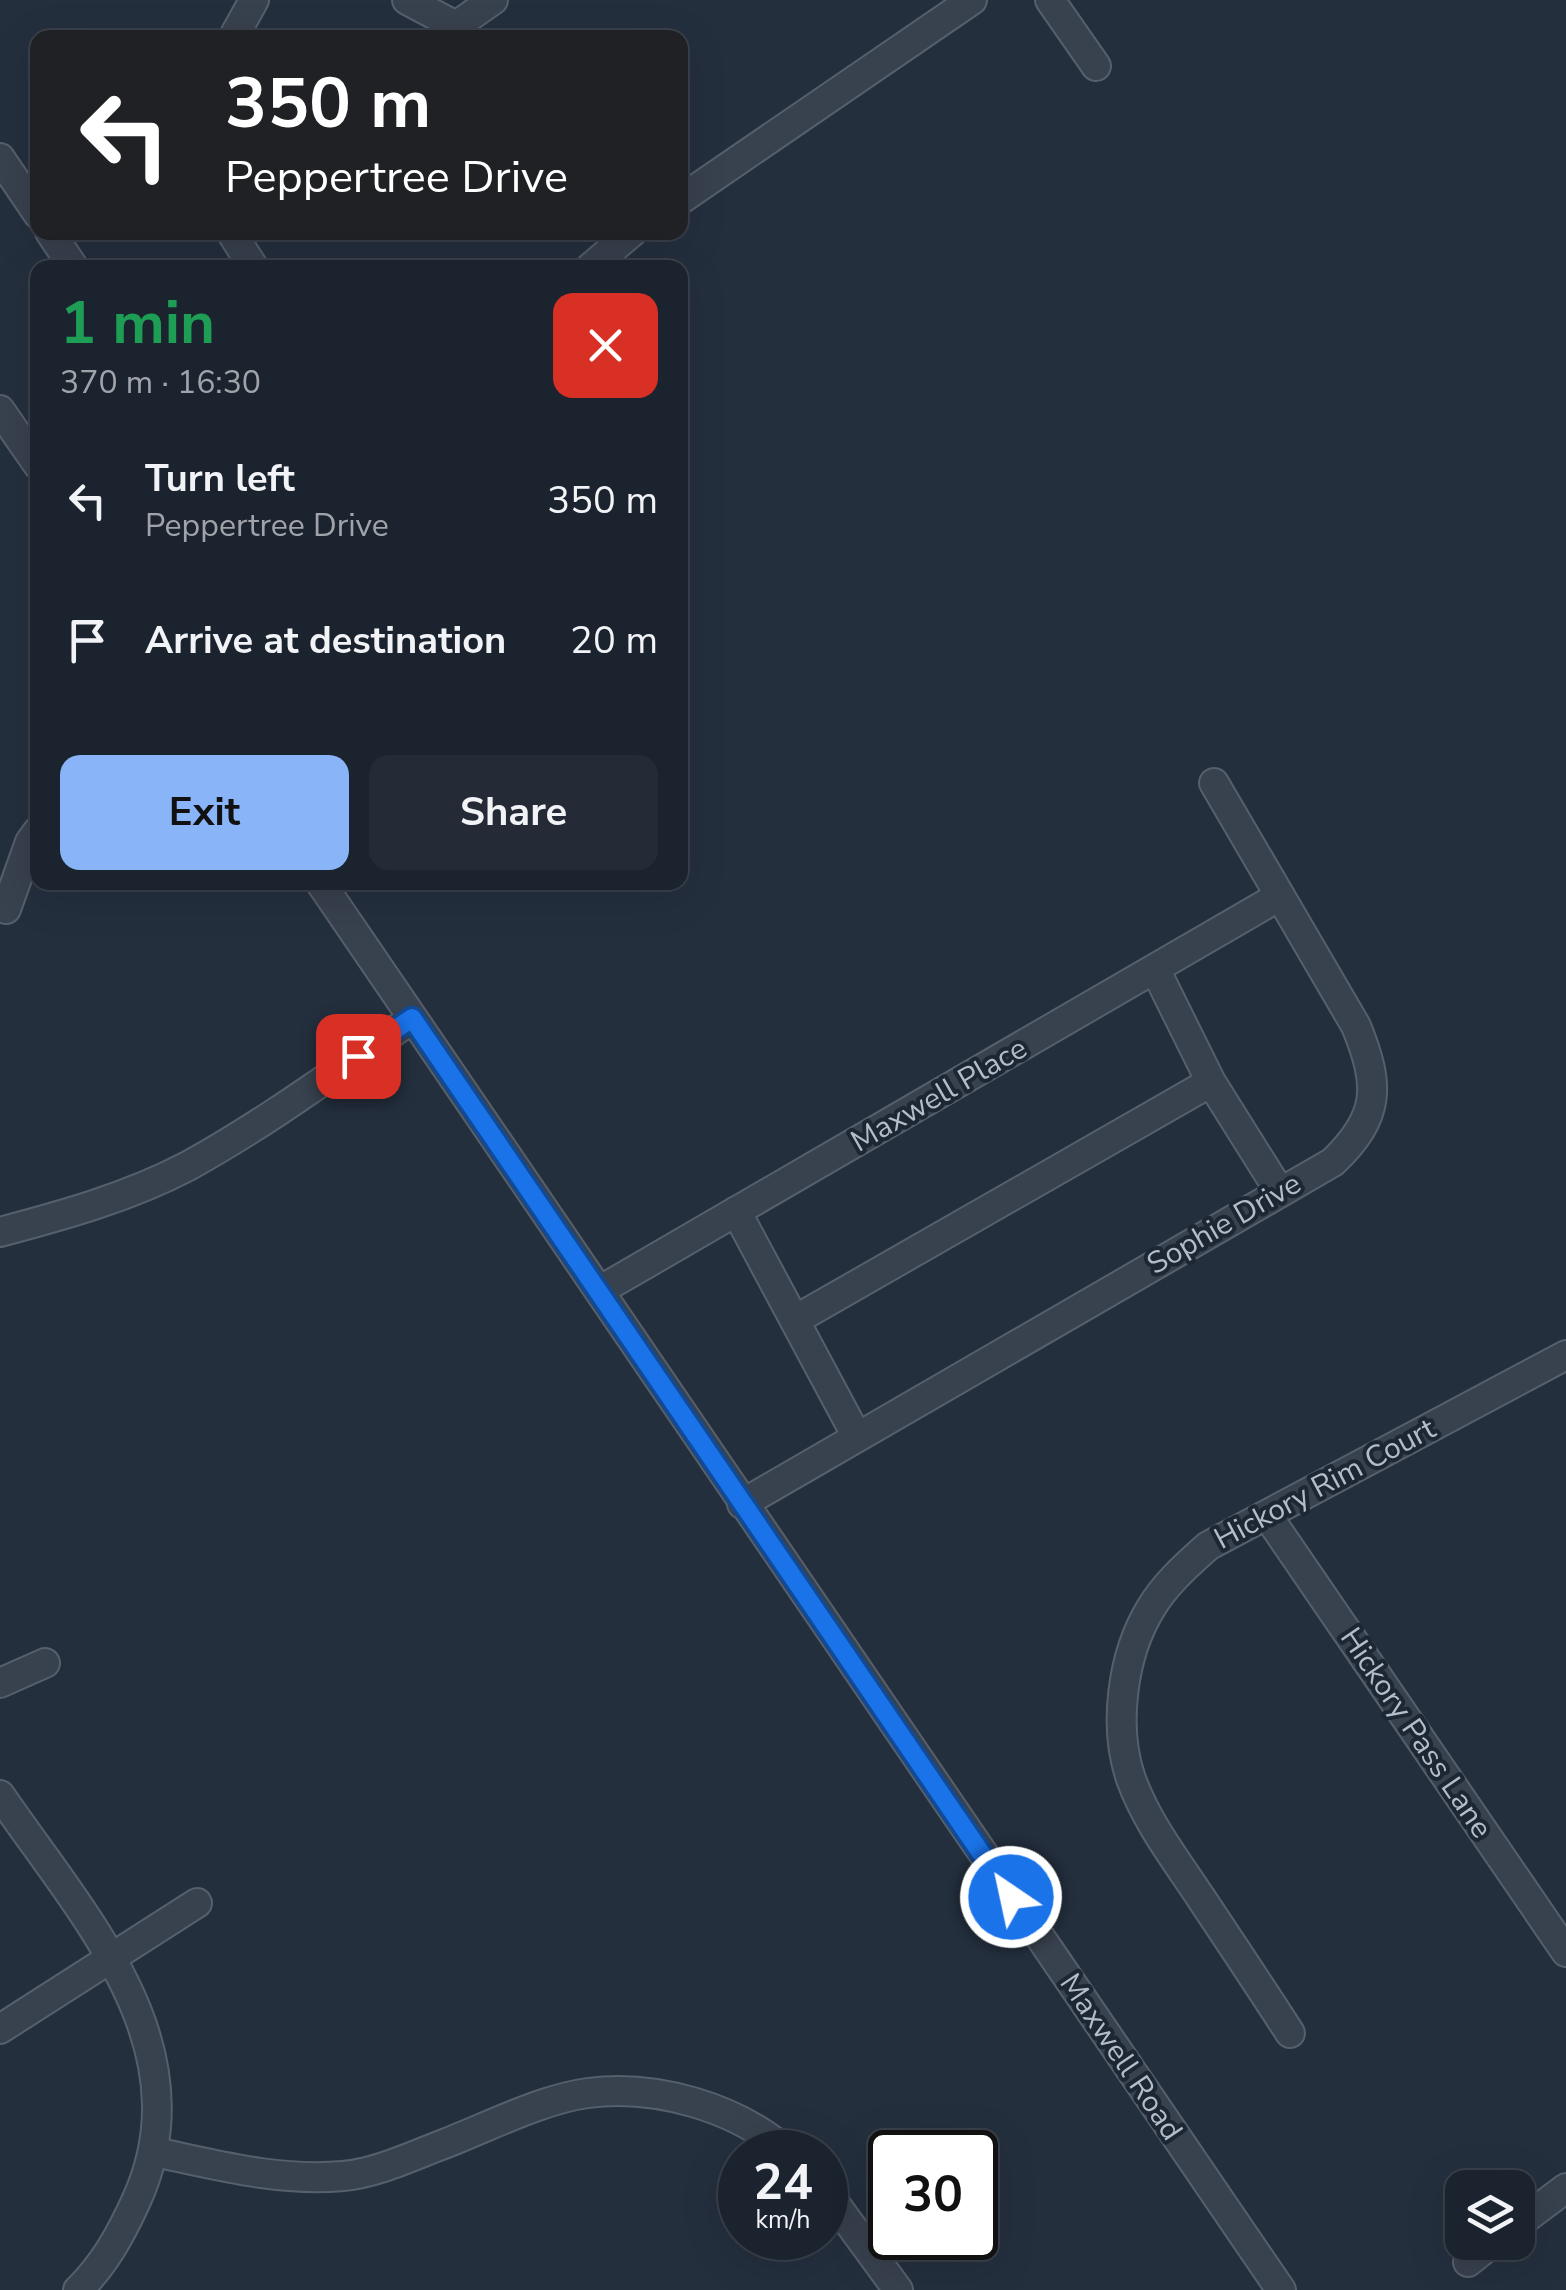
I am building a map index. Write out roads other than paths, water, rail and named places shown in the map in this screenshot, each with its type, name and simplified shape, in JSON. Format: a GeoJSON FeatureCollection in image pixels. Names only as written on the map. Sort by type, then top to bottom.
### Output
{"type":"FeatureCollection","features":[{"type":"Feature","properties":{"kind":"street"},"geometry":{"type":"LineString","coordinates":[[237,30],[254,0]]}},
{"type":"Feature","properties":{"kind":"street"},"geometry":{"type":"LineString","coordinates":[[407,0],[459,30]]}},
{"type":"Feature","properties":{"kind":"street"},"geometry":{"type":"LineString","coordinates":[[464,30],[493,0]]}},
{"type":"Feature","properties":{"kind":"street"},"geometry":{"type":"LineString","coordinates":[[688,195],[972,0]]}},
{"type":"Feature","properties":{"kind":"street"},"geometry":{"type":"LineString","coordinates":[[1050,0],[1096,66]]}},
{"type":"Feature","properties":{"kind":"street"},"geometry":{"type":"LineString","coordinates":[[0,158],[30,202]]}},
{"type":"Feature","properties":{"kind":"street"},"geometry":{"type":"LineString","coordinates":[[598,260],[616,240]]}},
{"type":"Feature","properties":{"kind":"street"},"geometry":{"type":"LineString","coordinates":[[0,410],[30,453]]}},
{"type":"Feature","properties":{"kind":"street","name":"Sophie Drive"},"geometry":{"type":"LineString","coordinates":[[742,1504],[1333,1162],[1354,1142],[1368,1114],[1371,1062],[1356,1026],[1214,783]]}},
{"type":"Feature","properties":{"kind":"street"},"geometry":{"type":"LineString","coordinates":[[6,909],[30,842]]}},
{"type":"Feature","properties":{"kind":"street","name":"Maxwell Road"},"geometry":{"type":"LineString","coordinates":[[325,890],[1280,2290]]}},
{"type":"Feature","properties":{"kind":"street","name":"Maxwell Place"},"geometry":{"type":"LineString","coordinates":[[599,1291],[1278,897]]}},
{"type":"Feature","properties":{"kind":"street"},"geometry":{"type":"LineString","coordinates":[[1155,969],[1211,1082],[1280,1192]]}},
{"type":"Feature","properties":{"kind":"street"},"geometry":{"type":"LineString","coordinates":[[0,1232],[83,1210],[186,1167],[303,1094],[412,1018]]}},
{"type":"Feature","properties":{"kind":"street"},"geometry":{"type":"LineString","coordinates":[[795,1320],[1211,1082]]}},
{"type":"Feature","properties":{"kind":"street"},"geometry":{"type":"LineString","coordinates":[[736,1211],[856,1436]]}},
{"type":"Feature","properties":{"kind":"street","name":"Hickory Rim Court"},"geometry":{"type":"LineString","coordinates":[[1290,2033],[1148,1819],[1130,1776],[1122,1734],[1124,1688],[1134,1643],[1151,1608],[1180,1571],[1208,1546],[1566,1355]]}},
{"type":"Feature","properties":{"kind":"street","name":"Hickory Pass Lane"},"geometry":{"type":"LineString","coordinates":[[1267,1515],[1566,1952]]}},
{"type":"Feature","properties":{"kind":"street"},"geometry":{"type":"LineString","coordinates":[[0,1683],[44,1663]]}},
{"type":"Feature","properties":{"kind":"street"},"geometry":{"type":"LineString","coordinates":[[0,1795],[112,1960],[147,2033],[156,2072],[155,2152],[124,2227],[109,2253],[78,2290]]}},
{"type":"Feature","properties":{"kind":"street"},"geometry":{"type":"LineString","coordinates":[[0,2029],[197,1903]]}},
{"type":"Feature","properties":{"kind":"street"},"geometry":{"type":"LineString","coordinates":[[155,2152],[244,2171],[346,2176],[397,2162],[588,2093],[642,2093],[692,2100],[752,2130]]}},
{"type":"Feature","properties":{"kind":"street"},"geometry":{"type":"LineString","coordinates":[[1535,2211],[1566,2188]]}},
{"type":"Feature","properties":{"kind":"street"},"geometry":{"type":"LineString","coordinates":[[848,2222],[898,2290]]}}]}
